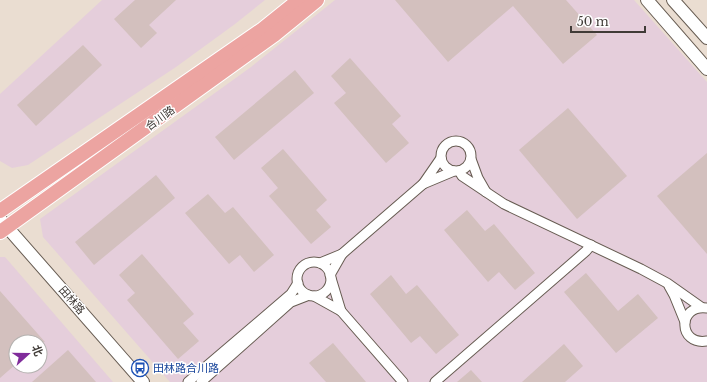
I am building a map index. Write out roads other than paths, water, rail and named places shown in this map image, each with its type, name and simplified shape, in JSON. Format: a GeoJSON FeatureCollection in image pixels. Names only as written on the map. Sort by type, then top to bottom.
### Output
{"type":"FeatureCollection","features":[{"type":"Feature","properties":{"kind":"main road","name":"合川路"},"geometry":{"type":"LineString","coordinates":[[0,211],[263,29],[299,0]]}},
{"type":"Feature","properties":{"kind":"main road","name":"合川路"},"geometry":{"type":"LineString","coordinates":[[3,226],[274,35],[317,0]]}},
{"type":"Feature","properties":{"kind":"street"},"geometry":{"type":"LineString","coordinates":[[647,0],[707,69]]}},
{"type":"Feature","properties":{"kind":"street"},"geometry":{"type":"LineString","coordinates":[[673,0],[707,38]]}},
{"type":"Feature","properties":{"kind":"street"},"geometry":{"type":"LineString","coordinates":[[423,184],[457,171],[464,169],[468,166],[472,156],[471,152],[468,147],[460,141],[450,142],[443,148],[441,158],[445,167],[450,170],[457,171],[462,176],[504,204],[641,269],[667,283],[704,308]]}},
{"type":"Feature","properties":{"kind":"street"},"geometry":{"type":"LineString","coordinates":[[320,263],[342,254],[423,184],[441,158]]}},
{"type":"Feature","properties":{"kind":"street"},"geometry":{"type":"LineString","coordinates":[[471,159],[478,178],[486,192]]}},
{"type":"Feature","properties":{"kind":"street","name":"田林路"},"geometry":{"type":"LineString","coordinates":[[3,226],[143,382]]}},
{"type":"Feature","properties":{"kind":"street"},"geometry":{"type":"LineString","coordinates":[[435,382],[586,251],[591,245]]}},
{"type":"Feature","properties":{"kind":"street"},"geometry":{"type":"LineString","coordinates":[[201,382],[292,302],[311,295],[319,295],[324,292],[328,288],[330,276],[342,254]]}},
{"type":"Feature","properties":{"kind":"street"},"geometry":{"type":"LineString","coordinates":[[341,310],[327,268],[320,263],[312,262],[302,267],[297,278],[300,288],[304,292],[341,310],[403,382]]}},
{"type":"Feature","properties":{"kind":"street"},"geometry":{"type":"LineString","coordinates":[[188,382],[291,294],[298,283]]}},
{"type":"Feature","properties":{"kind":"street"},"geometry":{"type":"LineString","coordinates":[[667,283],[674,295],[685,322]]}},
{"type":"Feature","properties":{"kind":"street"},"geometry":{"type":"LineString","coordinates":[[704,308],[695,309],[690,312],[686,317],[685,328],[687,334],[691,338],[695,341],[705,343]]}},
{"type":"Feature","properties":{"kind":"place","name":"田林路合川路"},"geometry":{"type":"Point","coordinates":[140,368]}}]}
